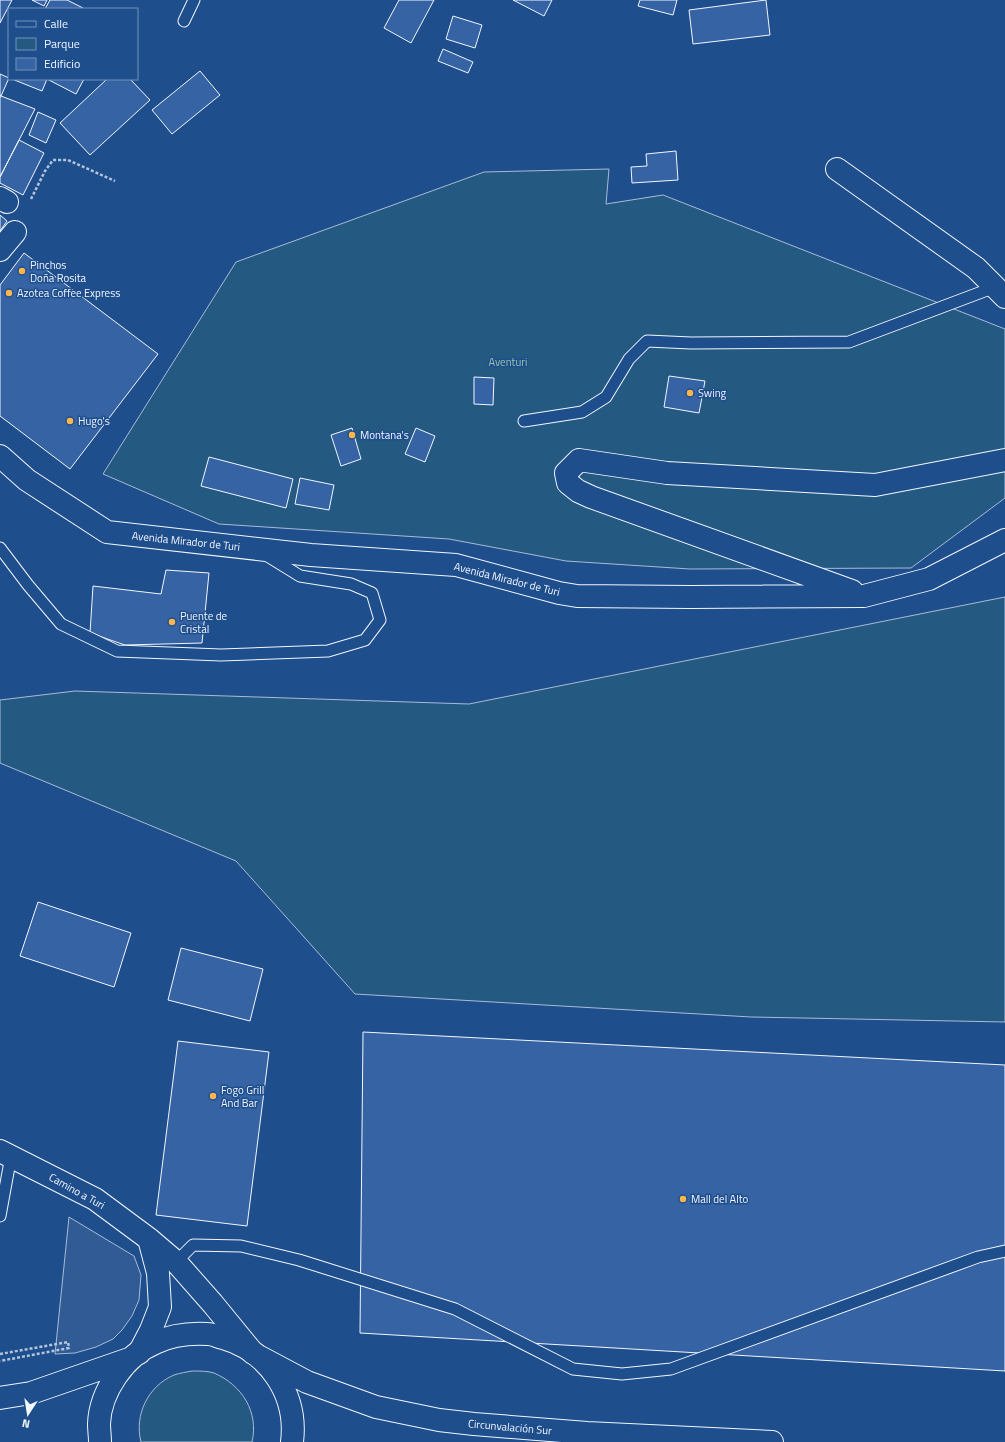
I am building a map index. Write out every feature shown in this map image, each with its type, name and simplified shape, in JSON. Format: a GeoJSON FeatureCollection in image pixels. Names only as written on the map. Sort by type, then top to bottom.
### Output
{"type":"FeatureCollection","features":[{"type":"Feature","properties":{"kind":"main road"},"geometry":{"type":"LineString","coordinates":[[838,169],[976,268],[1000,292]]}},
{"type":"Feature","properties":{"kind":"main road"},"geometry":{"type":"LineString","coordinates":[[0,250],[15,232]]}},
{"type":"Feature","properties":{"kind":"main road","name":"Avenida Mirador de Turi"},"geometry":{"type":"LineString","coordinates":[[0,456],[27,480],[107,532],[311,554],[456,565],[559,594],[577,596],[864,596],[929,579],[1005,540]]}},
{"type":"Feature","properties":{"kind":"main road"},"geometry":{"type":"LineString","coordinates":[[864,596],[578,491],[568,483],[566,473],[579,460],[667,473],[875,485],[1005,460]]}},
{"type":"Feature","properties":{"kind":"main road","name":"Camino a Turi"},"geometry":{"type":"LineString","coordinates":[[5,1154],[95,1199],[149,1239],[176,1262],[278,1378],[289,1402],[294,1429],[292,1442]]}},
{"type":"Feature","properties":{"kind":"main road"},"geometry":{"type":"LineString","coordinates":[[100,1442],[99,1423],[104,1399],[114,1377],[134,1356],[151,1330],[160,1307],[158,1273],[149,1239]]}},
{"type":"Feature","properties":{"kind":"main road"},"geometry":{"type":"LineString","coordinates":[[0,1398],[31,1393],[134,1356],[154,1343],[181,1334],[209,1334],[236,1342],[257,1355]]}},
{"type":"Feature","properties":{"kind":"main road","name":"Circunvalación Sur"},"geometry":{"type":"LineString","coordinates":[[257,1355],[307,1382],[376,1407],[439,1420],[587,1433],[772,1442]]}},
{"type":"Feature","properties":{"kind":"lane"},"geometry":{"type":"LineString","coordinates":[[184,21],[194,0]]}},
{"type":"Feature","properties":{"kind":"lane"},"geometry":{"type":"LineString","coordinates":[[524,422],[582,412],[606,397],[629,359],[647,342],[849,342],[1000,292]]}},
{"type":"Feature","properties":{"kind":"lane"},"geometry":{"type":"LineString","coordinates":[[0,548],[28,585],[61,624],[117,651],[221,655],[328,651],[365,640],[380,620],[372,593],[351,584],[300,576],[255,548]]}},
{"type":"Feature","properties":{"kind":"lane"},"geometry":{"type":"LineString","coordinates":[[0,1216],[5,1154]]}},
{"type":"Feature","properties":{"kind":"lane"},"geometry":{"type":"LineString","coordinates":[[176,1262],[194,1245],[241,1246],[299,1260],[455,1309],[573,1369],[622,1374],[671,1369],[978,1257],[1005,1251]]}},
{"type":"Feature","properties":{"kind":"path"},"geometry":{"type":"LineString","coordinates":[[15,232],[45,171],[53,160],[68,160],[115,181]]}},
{"type":"Feature","properties":{"kind":"path"},"geometry":{"type":"LineString","coordinates":[[0,1354],[68,1342],[69,1348],[0,1361]]}},
{"type":"Feature","properties":{"kind":"green space","name":"Aventuri"},"geometry":{"type":"Polygon","coordinates":[[[609,169],[606,204],[663,195],[1005,329],[1005,498],[911,568],[690,569],[566,561],[449,539],[219,524],[103,474],[236,262],[484,172],[609,169]]]}},
{"type":"Feature","properties":{"kind":"green space"},"geometry":{"type":"Polygon","coordinates":[[[1005,597],[1005,1022],[751,1017],[355,994],[236,861],[0,763],[0,700],[75,691],[469,704],[1005,597]]]}},
{"type":"Feature","properties":{"kind":"green space"},"geometry":{"type":"Polygon","coordinates":[[[192,1371],[206,1371],[214,1373],[224,1378],[240,1392],[246,1401],[253,1420],[254,1431],[252,1442],[141,1442],[139,1432],[140,1422],[145,1402],[150,1394],[157,1386],[174,1375],[192,1371]]]}},
{"type":"Feature","properties":{"kind":"shaded area"},"geometry":{"type":"Polygon","coordinates":[[[69,1217],[134,1256],[141,1275],[139,1300],[132,1316],[122,1330],[113,1339],[96,1347],[75,1353],[55,1354],[69,1217]]]}},
{"type":"Feature","properties":{"kind":"building"},"geometry":{"type":"Polygon","coordinates":[[[0,0],[12,0],[0,23],[0,0]]]}},
{"type":"Feature","properties":{"kind":"building"},"geometry":{"type":"Polygon","coordinates":[[[32,0],[47,0],[44,6],[32,0]]]}},
{"type":"Feature","properties":{"kind":"building"},"geometry":{"type":"Polygon","coordinates":[[[50,0],[67,0],[83,8],[46,8],[50,0]]]}},
{"type":"Feature","properties":{"kind":"building"},"geometry":{"type":"Polygon","coordinates":[[[399,0],[434,0],[411,43],[384,28],[399,0]]]}},
{"type":"Feature","properties":{"kind":"building"},"geometry":{"type":"Polygon","coordinates":[[[513,0],[552,0],[544,16],[513,0]]]}},
{"type":"Feature","properties":{"kind":"building"},"geometry":{"type":"Polygon","coordinates":[[[640,0],[677,0],[673,15],[638,6],[640,0]]]}},
{"type":"Feature","properties":{"kind":"building"},"geometry":{"type":"Polygon","coordinates":[[[766,0],[770,35],[693,44],[689,10],[766,0]]]}},
{"type":"Feature","properties":{"kind":"building"},"geometry":{"type":"Polygon","coordinates":[[[453,16],[482,25],[475,48],[446,39],[453,16]]]}},
{"type":"Feature","properties":{"kind":"building"},"geometry":{"type":"Polygon","coordinates":[[[443,49],[473,62],[468,73],[438,61],[443,49]]]}},
{"type":"Feature","properties":{"kind":"building"},"geometry":{"type":"Polygon","coordinates":[[[200,71],[220,95],[172,134],[152,110],[200,71]]]}},
{"type":"Feature","properties":{"kind":"building"},"geometry":{"type":"Polygon","coordinates":[[[0,74],[8,78],[8,80],[1,96],[0,74]]]}},
{"type":"Feature","properties":{"kind":"building"},"geometry":{"type":"Polygon","coordinates":[[[14,80],[47,80],[42,91],[14,80]]]}},
{"type":"Feature","properties":{"kind":"building"},"geometry":{"type":"Polygon","coordinates":[[[49,80],[83,80],[76,94],[49,80]]]}},
{"type":"Feature","properties":{"kind":"building"},"geometry":{"type":"Polygon","coordinates":[[[106,80],[131,80],[150,100],[90,155],[60,123],[106,80]]]}},
{"type":"Feature","properties":{"kind":"building"},"geometry":{"type":"Polygon","coordinates":[[[1,96],[35,109],[0,177],[0,98],[1,96]]]}},
{"type":"Feature","properties":{"kind":"building"},"geometry":{"type":"Polygon","coordinates":[[[38,112],[56,120],[46,143],[29,135],[38,112]]]}},
{"type":"Feature","properties":{"kind":"building"},"geometry":{"type":"Polygon","coordinates":[[[19,140],[44,153],[23,195],[0,183],[0,177],[19,140]]]}},
{"type":"Feature","properties":{"kind":"building"},"geometry":{"type":"Polygon","coordinates":[[[676,151],[678,180],[632,183],[631,167],[647,166],[646,154],[676,151]]]}},
{"type":"Feature","properties":{"kind":"building"},"geometry":{"type":"Polygon","coordinates":[[[0,215],[7,221],[0,231],[0,215]]]}},
{"type":"Feature","properties":{"kind":"building"},"geometry":{"type":"Polygon","coordinates":[[[24,253],[158,354],[70,469],[0,416],[0,285],[24,253]]]}},
{"type":"Feature","properties":{"kind":"building"},"geometry":{"type":"Polygon","coordinates":[[[669,376],[705,381],[699,413],[664,407],[669,376]]]}},
{"type":"Feature","properties":{"kind":"building"},"geometry":{"type":"Polygon","coordinates":[[[474,377],[494,378],[493,405],[474,404],[474,377]]]}},
{"type":"Feature","properties":{"kind":"building"},"geometry":{"type":"Polygon","coordinates":[[[352,428],[361,459],[341,466],[331,435],[352,428]]]}},
{"type":"Feature","properties":{"kind":"building"},"geometry":{"type":"Polygon","coordinates":[[[416,428],[435,436],[425,462],[405,454],[416,428]]]}},
{"type":"Feature","properties":{"kind":"building"},"geometry":{"type":"Polygon","coordinates":[[[209,457],[293,479],[286,508],[201,486],[209,457]]]}},
{"type":"Feature","properties":{"kind":"building"},"geometry":{"type":"Polygon","coordinates":[[[300,478],[334,485],[329,510],[295,504],[300,478]]]}},
{"type":"Feature","properties":{"kind":"building"},"geometry":{"type":"Polygon","coordinates":[[[166,570],[209,573],[202,643],[125,645],[90,633],[93,586],[161,594],[166,570]]]}},
{"type":"Feature","properties":{"kind":"building"},"geometry":{"type":"Polygon","coordinates":[[[38,902],[131,933],[114,987],[20,956],[38,902]]]}},
{"type":"Feature","properties":{"kind":"building"},"geometry":{"type":"Polygon","coordinates":[[[181,948],[263,969],[250,1021],[168,1000],[181,948]]]}},
{"type":"Feature","properties":{"kind":"building","name":"Mall del Alto"},"geometry":{"type":"Polygon","coordinates":[[[363,1032],[1005,1065],[1005,1371],[360,1333],[363,1032]]]}},
{"type":"Feature","properties":{"kind":"building"},"geometry":{"type":"Polygon","coordinates":[[[178,1041],[269,1052],[247,1226],[156,1215],[178,1041]]]}},
{"type":"Feature","properties":{"kind":"place","name":"Pinchos Doña Rosita"},"geometry":{"type":"Point","coordinates":[22,271]}},
{"type":"Feature","properties":{"kind":"place","name":"Azotea Coffee Express"},"geometry":{"type":"Point","coordinates":[9,293]}},
{"type":"Feature","properties":{"kind":"place","name":"Swing"},"geometry":{"type":"Point","coordinates":[690,393]}},
{"type":"Feature","properties":{"kind":"place","name":"Hugo's"},"geometry":{"type":"Point","coordinates":[70,421]}},
{"type":"Feature","properties":{"kind":"place","name":"Montana's"},"geometry":{"type":"Point","coordinates":[352,435]}},
{"type":"Feature","properties":{"kind":"place","name":"Puente de Cristal"},"geometry":{"type":"Point","coordinates":[172,622]}},
{"type":"Feature","properties":{"kind":"place","name":"Fogo Grill And Bar"},"geometry":{"type":"Point","coordinates":[213,1096]}},
{"type":"Feature","properties":{"kind":"place","name":"Mall del Alto"},"geometry":{"type":"Point","coordinates":[683,1199]}}]}
